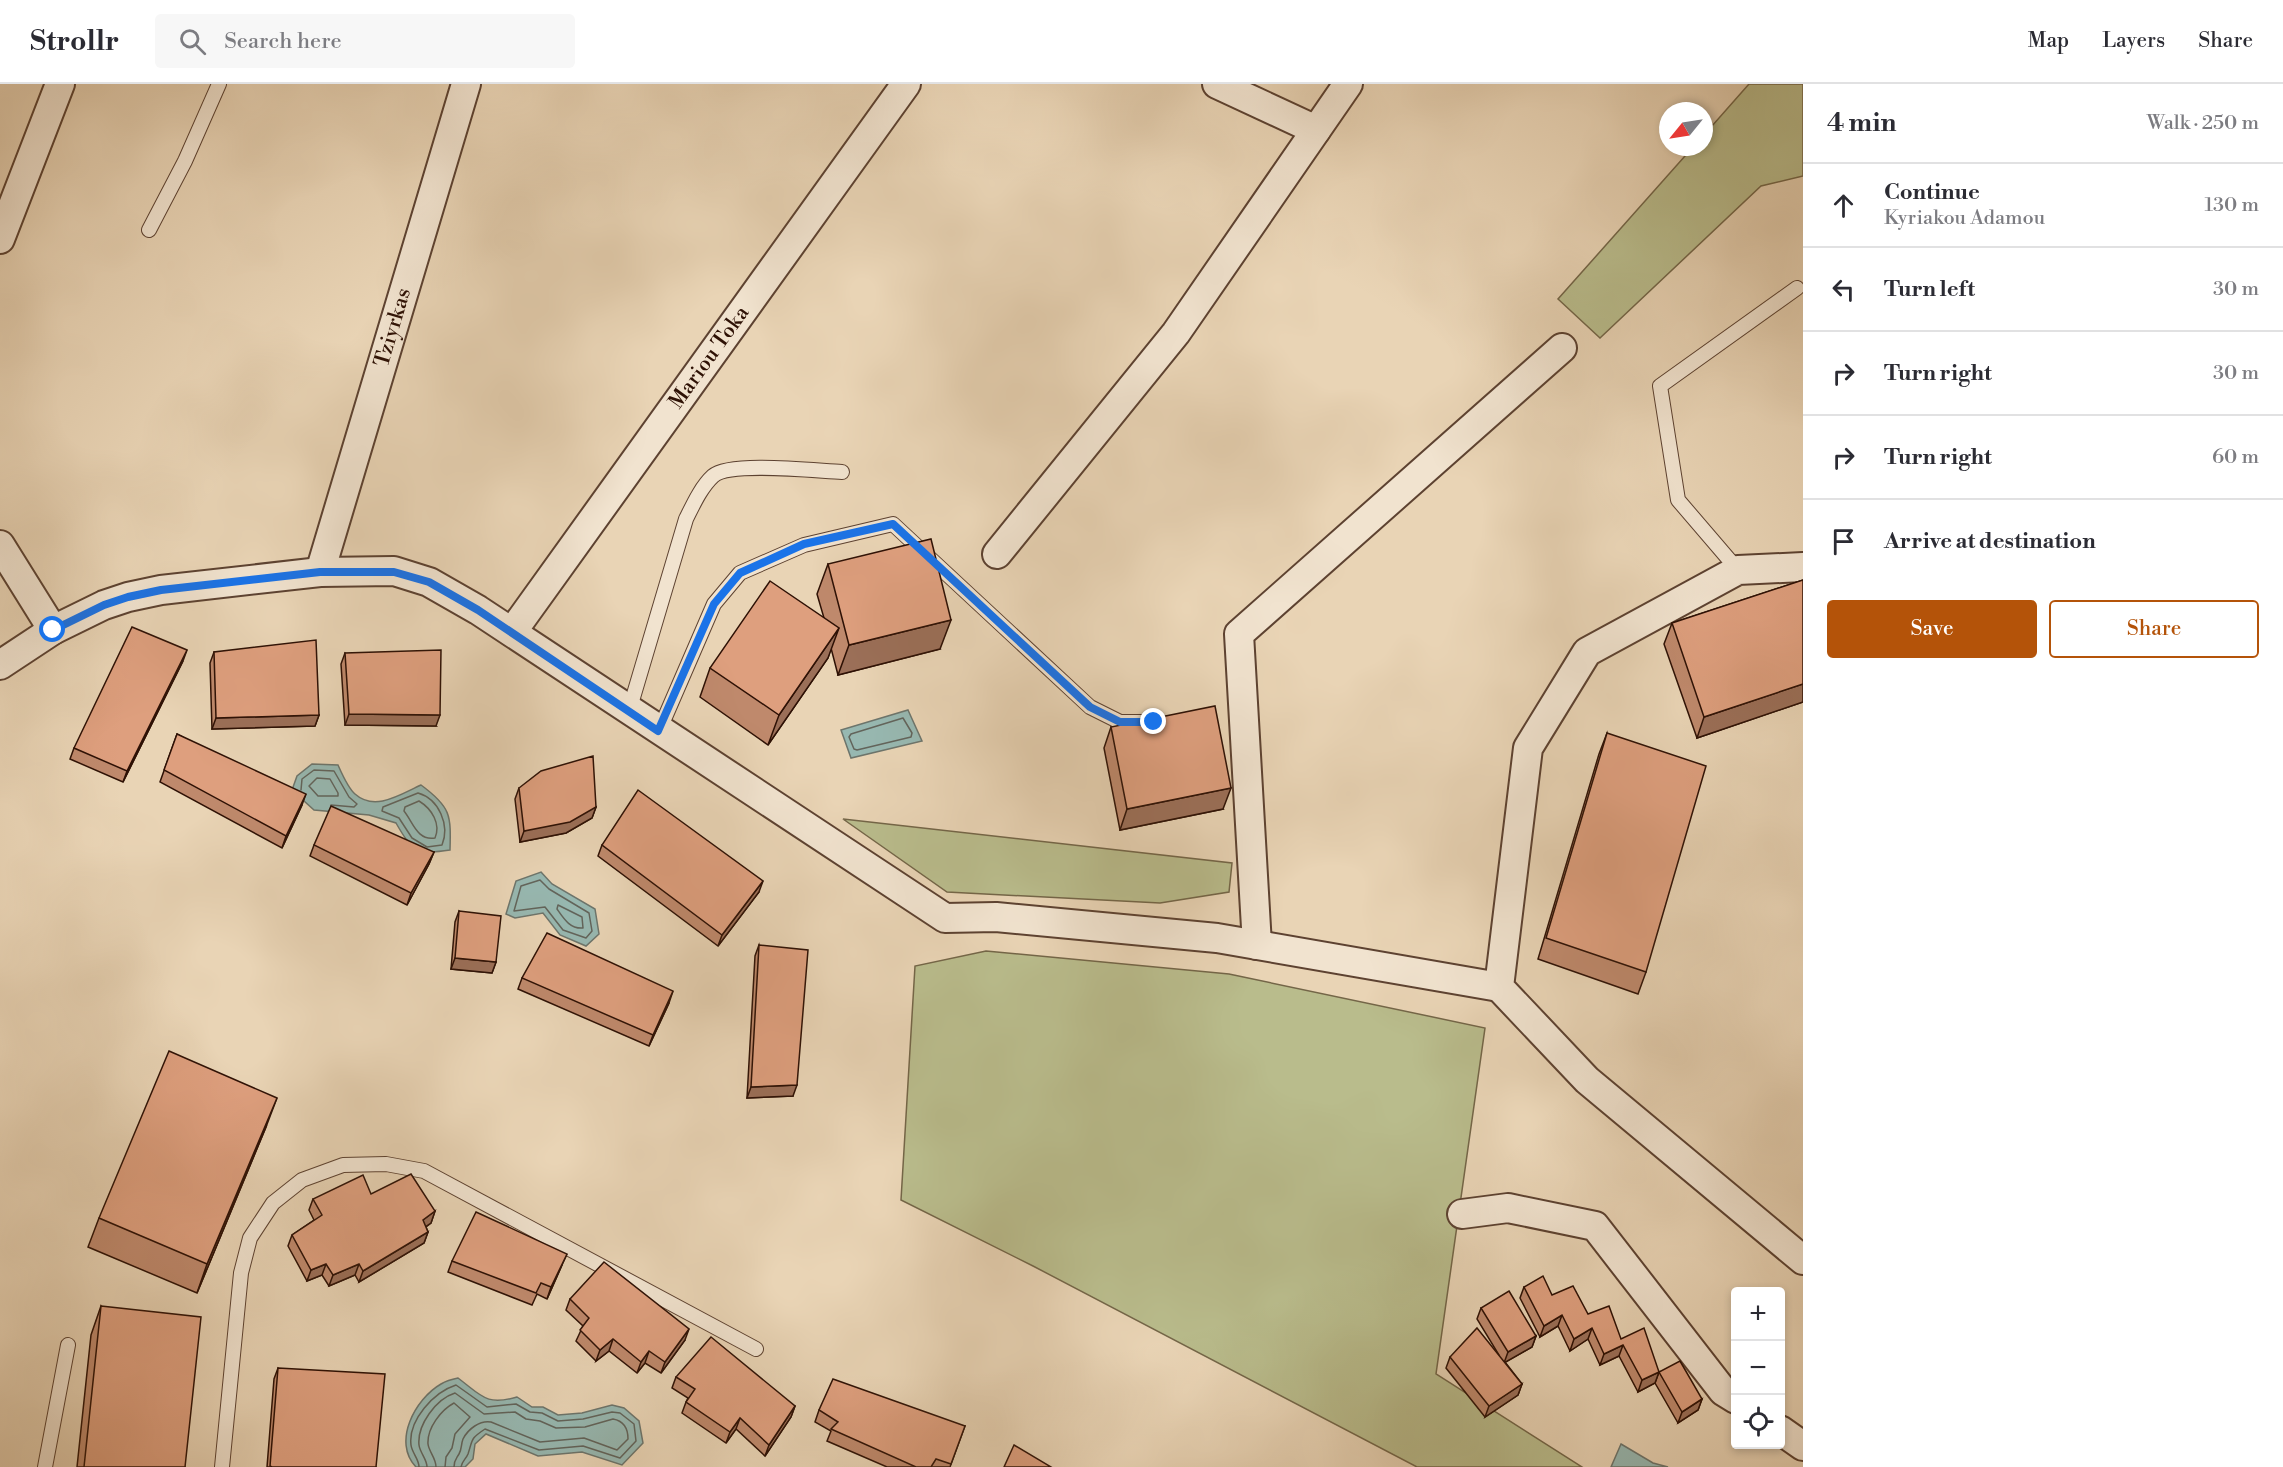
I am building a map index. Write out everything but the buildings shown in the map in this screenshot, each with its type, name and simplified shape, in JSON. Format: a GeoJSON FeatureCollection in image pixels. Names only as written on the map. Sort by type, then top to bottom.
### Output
{"type":"FeatureCollection","features":[{"type":"Feature","properties":{"kind":"street"},"geometry":{"type":"LineString","coordinates":[[0,239],[60,84]]}},
{"type":"Feature","properties":{"kind":"street","name":"Tziyrkas"},"geometry":{"type":"LineString","coordinates":[[320,572],[466,84]]}},
{"type":"Feature","properties":{"kind":"street","name":"Mariou Toka"},"geometry":{"type":"LineString","coordinates":[[512,632],[906,84]]}},
{"type":"Feature","properties":{"kind":"street"},"geometry":{"type":"LineString","coordinates":[[1217,84],[1316,130]]}},
{"type":"Feature","properties":{"kind":"street"},"geometry":{"type":"LineString","coordinates":[[997,554],[1176,333],[1348,84]]}},
{"type":"Feature","properties":{"kind":"street"},"geometry":{"type":"LineString","coordinates":[[1257,945],[1239,634],[1562,348]]}},
{"type":"Feature","properties":{"kind":"street"},"geometry":{"type":"LineString","coordinates":[[0,545],[53,630]]}},
{"type":"Feature","properties":{"kind":"street"},"geometry":{"type":"LineString","coordinates":[[1499,987],[1528,748],[1587,652],[1738,570],[1803,567]]}},
{"type":"Feature","properties":{"kind":"street"},"geometry":{"type":"LineString","coordinates":[[0,665],[53,630],[104,605],[161,590],[320,572],[394,572],[429,582],[512,632],[658,731],[945,918],[996,917],[1122,927],[1257,945],[1499,987],[1587,1080],[1803,1260]]}},
{"type":"Feature","properties":{"kind":"street"},"geometry":{"type":"LineString","coordinates":[[1462,1214],[1508,1208],[1594,1226],[1723,1391],[1731,1396]]}},
{"type":"Feature","properties":{"kind":"street"},"geometry":{"type":"LineString","coordinates":[[1785,1433],[1803,1446]]}},
{"type":"Feature","properties":{"kind":"lane"},"geometry":{"type":"LineString","coordinates":[[149,230],[185,161],[219,84]]}},
{"type":"Feature","properties":{"kind":"lane"},"geometry":{"type":"LineString","coordinates":[[1738,570],[1678,500],[1660,386],[1797,288]]}},
{"type":"Feature","properties":{"kind":"lane"},"geometry":{"type":"LineString","coordinates":[[629,711],[686,519],[697,497],[714,475],[739,468],[842,472]]}},
{"type":"Feature","properties":{"kind":"lane"},"geometry":{"type":"LineString","coordinates":[[658,731],[714,604],[740,573],[804,544],[893,524],[1090,707],[1120,722],[1154,722]]}},
{"type":"Feature","properties":{"kind":"lane"},"geometry":{"type":"LineString","coordinates":[[222,1467],[241,1273],[250,1238],[273,1203],[280,1197],[302,1180],[343,1165],[386,1164],[424,1171],[756,1349]]}},
{"type":"Feature","properties":{"kind":"lane"},"geometry":{"type":"LineString","coordinates":[[45,1467],[68,1345]]}},
{"type":"Feature","properties":{"kind":"green space"},"geometry":{"type":"Polygon","coordinates":[[[1749,84],[1803,84],[1803,176],[1761,186],[1600,338],[1558,299],[1685,156],[1713,156],[1713,125],[1749,84]]]}},
{"type":"Feature","properties":{"kind":"green space"},"geometry":{"type":"Polygon","coordinates":[[[843,819],[1232,863],[1229,892],[1160,903],[947,892],[843,819]]]}},
{"type":"Feature","properties":{"kind":"green space"},"geometry":{"type":"Polygon","coordinates":[[[986,951],[1229,974],[1485,1028],[1436,1374],[1582,1467],[1417,1467],[1033,1266],[901,1200],[915,966],[986,951]]]}},
{"type":"Feature","properties":{"kind":"water"},"geometry":{"type":"Polygon","coordinates":[[[908,710],[922,741],[851,758],[841,730],[908,710]]]}},
{"type":"Feature","properties":{"kind":"water"},"geometry":{"type":"Polygon","coordinates":[[[312,764],[338,765],[352,791],[363,799],[371,801],[388,800],[421,785],[444,806],[449,820],[450,850],[430,852],[417,849],[411,845],[396,823],[369,815],[314,810],[292,790],[297,776],[312,764]]]}},
{"type":"Feature","properties":{"kind":"water"},"geometry":{"type":"Polygon","coordinates":[[[541,872],[552,884],[595,909],[599,934],[586,946],[560,935],[543,913],[515,918],[506,914],[516,881],[541,872]]]}},
{"type":"Feature","properties":{"kind":"water"},"geometry":{"type":"Polygon","coordinates":[[[458,1378],[485,1398],[507,1400],[517,1397],[532,1407],[543,1407],[558,1415],[582,1413],[612,1405],[624,1408],[639,1421],[643,1443],[622,1465],[582,1452],[538,1456],[486,1434],[475,1444],[473,1459],[465,1467],[416,1467],[409,1457],[406,1446],[410,1422],[415,1410],[431,1391],[443,1383],[458,1378]]]}},
{"type":"Feature","properties":{"kind":"water"},"geometry":{"type":"Polygon","coordinates":[[[1621,1444],[1653,1463],[1668,1467],[1611,1467],[1621,1444]]]}},
{"type":"Feature","properties":{"kind":"route"},"geometry":{"type":"LineString","coordinates":[[53,630],[104,605],[161,590],[320,572],[394,572],[429,582],[478,610],[658,731],[714,604],[740,573],[804,544],[893,524],[1090,707],[1120,722],[1154,722]]}}]}
